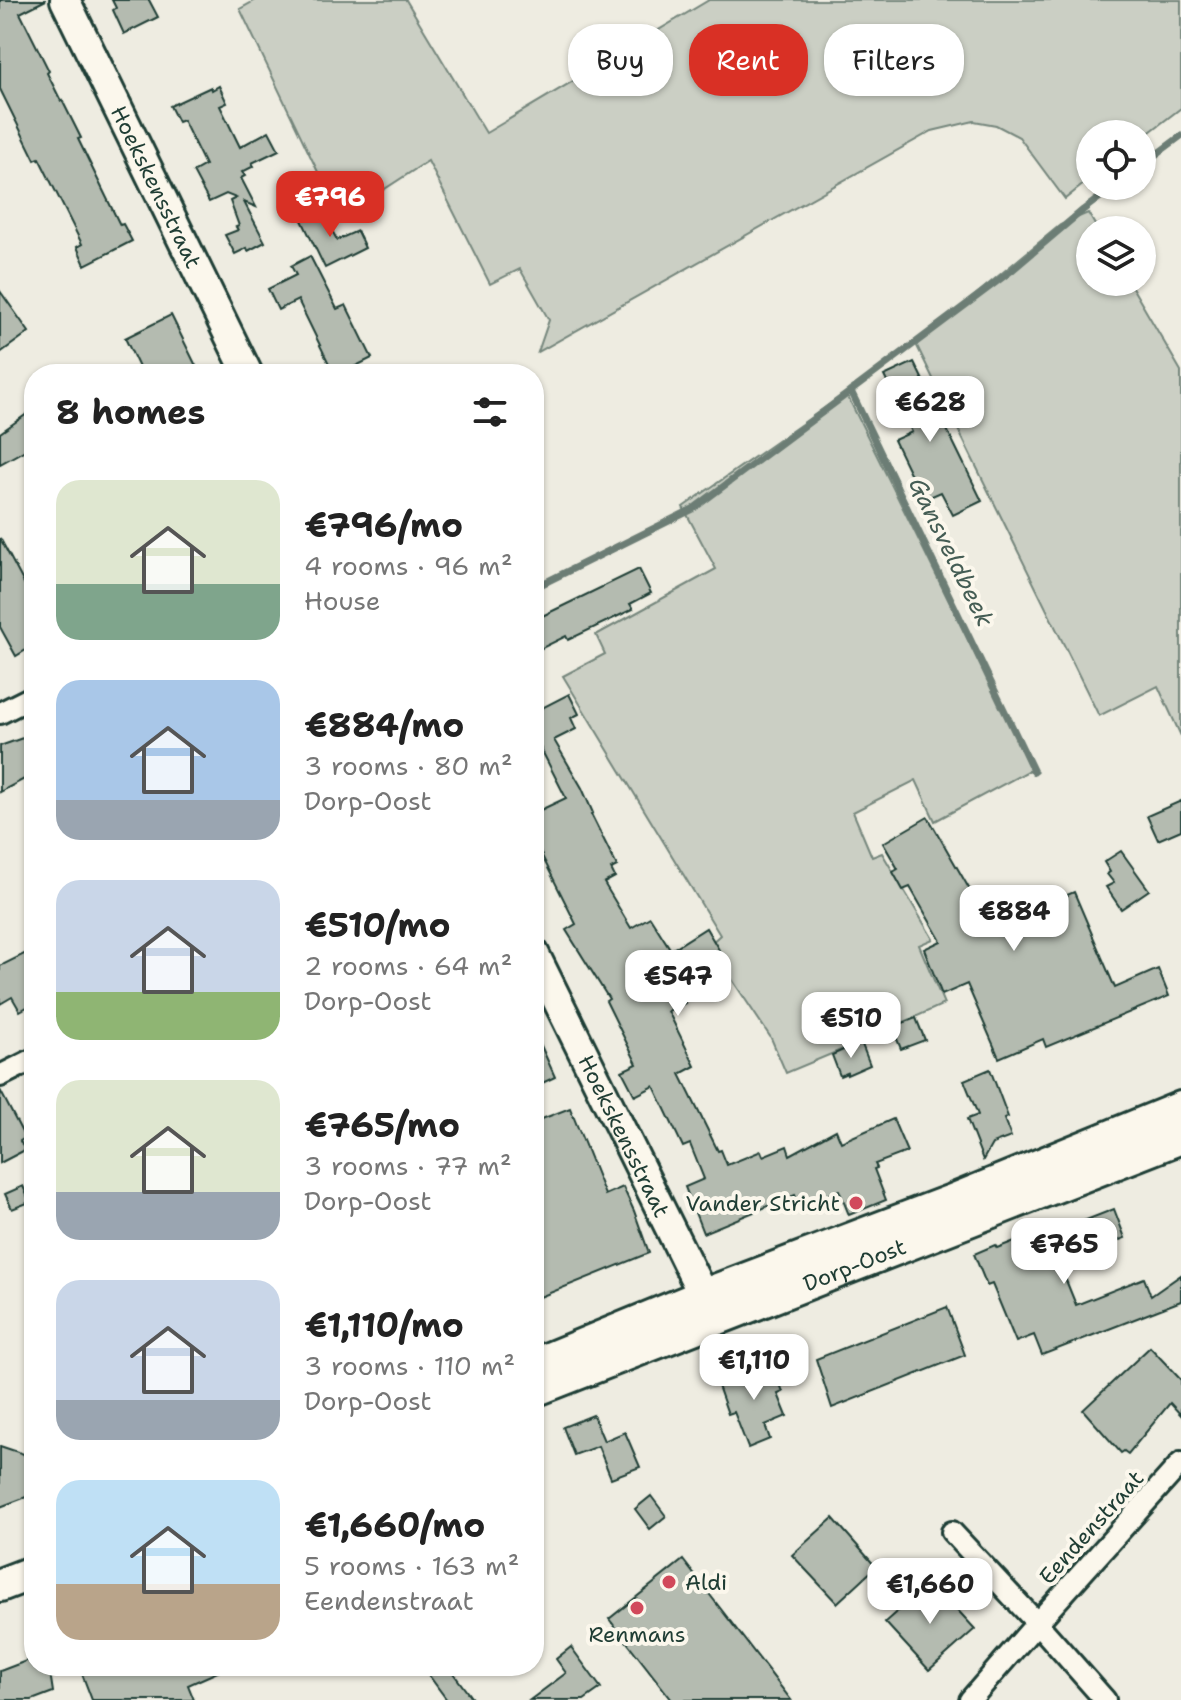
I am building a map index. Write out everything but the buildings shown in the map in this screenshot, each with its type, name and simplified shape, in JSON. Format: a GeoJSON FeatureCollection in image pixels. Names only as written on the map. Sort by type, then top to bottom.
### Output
{"type":"FeatureCollection","features":[{"type":"Feature","properties":{"kind":"main road","name":"Dorp-Oost"},"geometry":{"type":"LineString","coordinates":[[544,1385],[707,1308],[952,1201],[1176,1131]]}},
{"type":"Feature","properties":{"kind":"main road","name":"Dorp-Oost"},"geometry":{"type":"LineString","coordinates":[[544,1362],[707,1308]]}},
{"type":"Feature","properties":{"kind":"main road"},"geometry":{"type":"LineString","coordinates":[[0,1566],[24,1557]]}},
{"type":"Feature","properties":{"kind":"main road"},"geometry":{"type":"LineString","coordinates":[[0,1585],[24,1576]]}},
{"type":"Feature","properties":{"kind":"street","name":"Hoekskensstraat"},"geometry":{"type":"LineString","coordinates":[[65,0],[243,364]]}},
{"type":"Feature","properties":{"kind":"street"},"geometry":{"type":"LineString","coordinates":[[0,713],[24,701]]}},
{"type":"Feature","properties":{"kind":"street","name":"Hoekskensstraat"},"geometry":{"type":"LineString","coordinates":[[544,974],[707,1308]]}},
{"type":"Feature","properties":{"kind":"street"},"geometry":{"type":"LineString","coordinates":[[0,1076],[24,1064]]}},
{"type":"Feature","properties":{"kind":"street","name":"Eendenstraat"},"geometry":{"type":"LineString","coordinates":[[970,1700],[1181,1463]]}},
{"type":"Feature","properties":{"kind":"street","name":"Eendenstraat"},"geometry":{"type":"LineString","coordinates":[[952,1532],[1037,1623]]}},
{"type":"Feature","properties":{"kind":"street"},"geometry":{"type":"LineString","coordinates":[[1037,1623],[1105,1700]]}},
{"type":"Feature","properties":{"kind":"shaded area"},"geometry":{"type":"Polygon","coordinates":[[[256,0],[406,0],[486,133],[568,84],[568,96],[673,96],[673,24],[669,24],[709,0],[1181,0],[1181,108],[1156,127],[1156,120],[1076,120],[1076,190],[1065,199],[1019,137],[996,125],[974,121],[932,131],[538,352],[549,320],[520,269],[490,284],[428,161],[340,218],[240,9],[256,0]]]}},
{"type":"Feature","properties":{"kind":"shaded area"},"geometry":{"type":"Polygon","coordinates":[[[1076,218],[1076,296],[1137,296],[1181,371],[1181,736],[1158,686],[1099,716],[916,344],[1060,225],[1076,218]]]}},
{"type":"Feature","properties":{"kind":"shaded area"},"geometry":{"type":"Polygon","coordinates":[[[846,393],[1032,769],[935,821],[916,780],[853,812],[872,857],[882,853],[933,939],[919,945],[944,1004],[786,1073],[771,1038],[709,945],[720,935],[563,676],[605,654],[596,635],[716,569],[683,507],[846,393]]]}},
{"type":"Feature","properties":{"kind":"waterway","name":"Gansveldbeek"},"geometry":{"type":"LineString","coordinates":[[1156,155],[1181,136]]}},
{"type":"Feature","properties":{"kind":"waterway","name":"Gansveldbeek"},"geometry":{"type":"LineString","coordinates":[[1034,772],[851,391],[1011,271],[1096,200]]}},
{"type":"Feature","properties":{"kind":"waterway"},"geometry":{"type":"LineString","coordinates":[[544,583],[693,509],[851,391]]}},
{"type":"Feature","properties":{"kind":"place","name":"Vander Stricht"},"geometry":{"type":"Point","coordinates":[856,1203]}},
{"type":"Feature","properties":{"kind":"place","name":"Aldi"},"geometry":{"type":"Point","coordinates":[669,1582]}},
{"type":"Feature","properties":{"kind":"place","name":"Renmans"},"geometry":{"type":"Point","coordinates":[637,1608]}}]}
